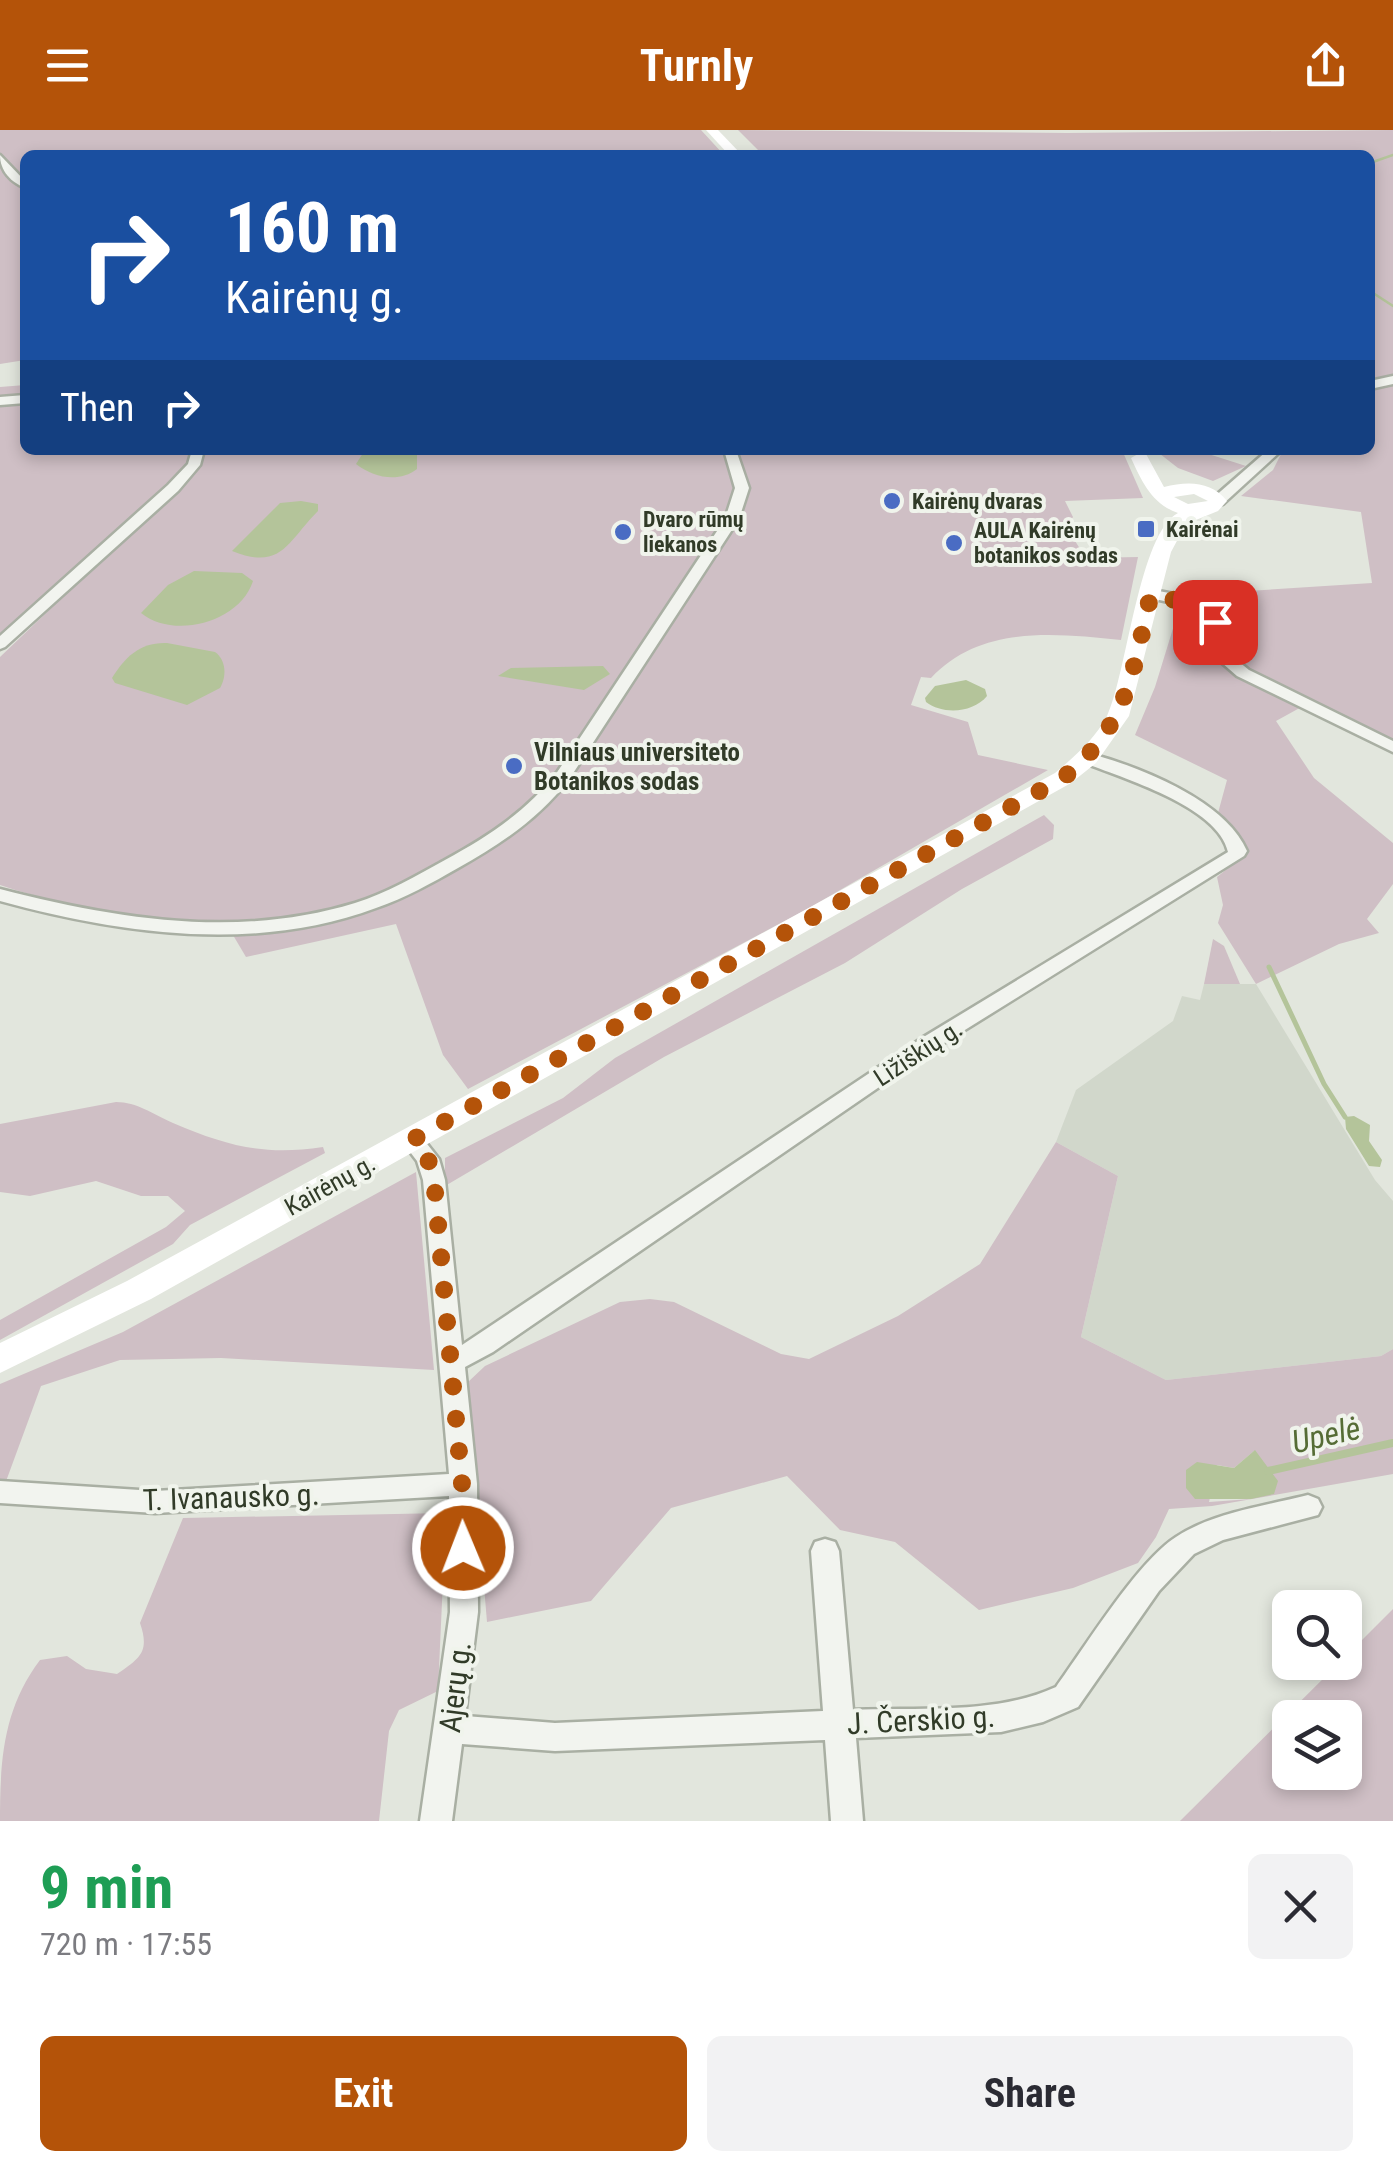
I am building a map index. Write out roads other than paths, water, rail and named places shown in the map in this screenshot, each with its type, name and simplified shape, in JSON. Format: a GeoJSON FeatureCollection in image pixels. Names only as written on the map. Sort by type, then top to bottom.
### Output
{"type":"FeatureCollection","features":[{"type":"Feature","properties":{"kind":"main road"},"geometry":{"type":"LineString","coordinates":[[712,130],[731,150]]}},
{"type":"Feature","properties":{"kind":"main road"},"geometry":{"type":"LineString","coordinates":[[1137,455],[1160,478],[1212,494],[1218,501],[1213,508],[1198,510],[1180,508],[1164,499],[1137,455]]}},
{"type":"Feature","properties":{"kind":"main road"},"geometry":{"type":"LineString","coordinates":[[1164,499],[1172,490],[1193,489]]}},
{"type":"Feature","properties":{"kind":"main road","name":"Kairėnų g."},"geometry":{"type":"LineString","coordinates":[[1161,552],[1157,535],[1164,499]]}},
{"type":"Feature","properties":{"kind":"main road","name":"Kairėnų g."},"geometry":{"type":"LineString","coordinates":[[0,1359],[97,1313],[412,1140],[1034,796],[1088,758],[1118,716],[1161,552],[1178,520],[1198,510]]}},
{"type":"Feature","properties":{"kind":"street"},"geometry":{"type":"LineString","coordinates":[[0,158],[20,182]]}},
{"type":"Feature","properties":{"kind":"street"},"geometry":{"type":"LineString","coordinates":[[0,644],[173,488],[194,465],[197,455]]}},
{"type":"Feature","properties":{"kind":"street"},"geometry":{"type":"LineString","coordinates":[[0,894],[61,912],[176,926],[275,925],[359,908],[394,895],[484,846],[532,812],[568,768],[732,518],[742,488],[732,455]]}},
{"type":"Feature","properties":{"kind":"street"},"geometry":{"type":"LineString","coordinates":[[1218,501],[1269,455]]}},
{"type":"Feature","properties":{"kind":"street"},"geometry":{"type":"LineString","coordinates":[[1193,489],[1247,472]]}},
{"type":"Feature","properties":{"kind":"street"},"geometry":{"type":"LineString","coordinates":[[1151,594],[1191,604],[1210,615],[1221,655],[1242,673],[1393,748]]}},
{"type":"Feature","properties":{"kind":"street","name":"Ližiškių g."},"geometry":{"type":"LineString","coordinates":[[450,1363],[484,1346],[930,1043],[1235,856],[1234,836],[1207,811],[1088,758]]}},
{"type":"Feature","properties":{"kind":"street","name":"Ajerų g."},"geometry":{"type":"LineString","coordinates":[[412,1140],[428,1159],[434,1180],[462,1484],[464,1612],[436,1821]]}},
{"type":"Feature","properties":{"kind":"street","name":"T. Ivanausko g."},"geometry":{"type":"LineString","coordinates":[[0,1492],[155,1502],[462,1484]]}},
{"type":"Feature","properties":{"kind":"street","name":"J. Čerskio g."},"geometry":{"type":"LineString","coordinates":[[450,1729],[555,1737],[1002,1718],[1043,1708],[1067,1696],[1149,1582],[1184,1546],[1217,1530],[1308,1508]]}},
{"type":"Feature","properties":{"kind":"street"},"geometry":{"type":"LineString","coordinates":[[825,1551],[847,1821]]}},
{"type":"Feature","properties":{"kind":"waterway","name":"Upelė"},"geometry":{"type":"LineString","coordinates":[[1375,161],[1393,155]]}},
{"type":"Feature","properties":{"kind":"waterway","name":"Upelė"},"geometry":{"type":"LineString","coordinates":[[1375,294],[1393,306]]}},
{"type":"Feature","properties":{"kind":"waterway"},"geometry":{"type":"LineString","coordinates":[[1269,967],[1324,1084],[1345,1117]]}},
{"type":"Feature","properties":{"kind":"waterway","name":"Upelė"},"geometry":{"type":"LineString","coordinates":[[1268,1471],[1393,1443]]}},
{"type":"Feature","properties":{"kind":"place","name":"Kairėnų dvaras"},"geometry":{"type":"Point","coordinates":[892,501]}},
{"type":"Feature","properties":{"kind":"place","name":"Kairėnai"},"geometry":{"type":"Point","coordinates":[1146,529]}},
{"type":"Feature","properties":{"kind":"place","name":"Dvaro rūmų liekanos"},"geometry":{"type":"Point","coordinates":[623,532]}},
{"type":"Feature","properties":{"kind":"place","name":"AULA Kairėnų botanikos sodas"},"geometry":{"type":"Point","coordinates":[954,543]}},
{"type":"Feature","properties":{"kind":"place","name":"Vilniaus universiteto Botanikos sodas"},"geometry":{"type":"Point","coordinates":[514,766]}}]}
